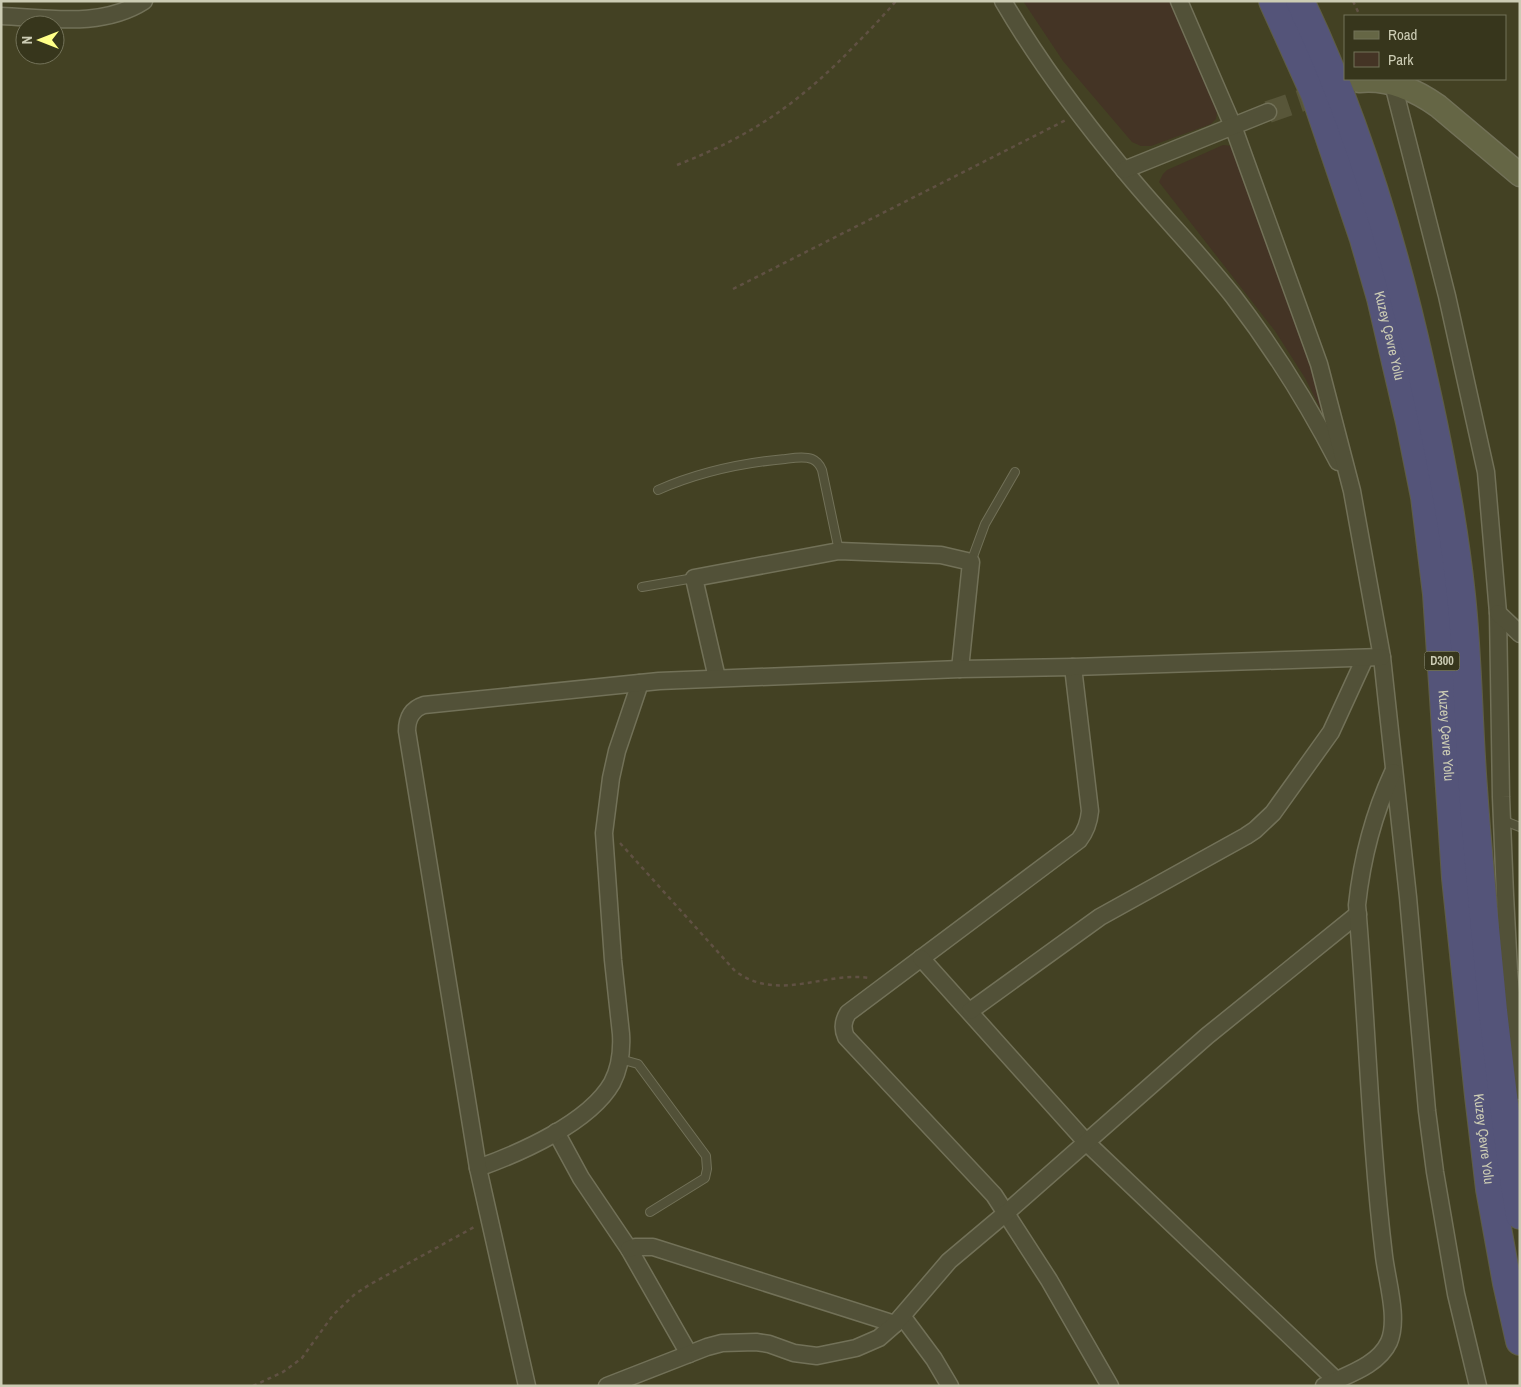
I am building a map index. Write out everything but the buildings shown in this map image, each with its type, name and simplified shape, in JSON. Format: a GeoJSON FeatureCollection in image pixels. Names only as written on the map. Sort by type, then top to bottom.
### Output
{"type":"FeatureCollection","features":[{"type":"Feature","properties":{"kind":"highway","name":"Kuzey Çevre Yolu"},"geometry":{"type":"LineString","coordinates":[[1273,1],[1315,94],[1364,239],[1383,308],[1410,422],[1425,498],[1439,622],[1456,878],[1479,1096],[1490,1189],[1506,1283],[1520,1341]]}},
{"type":"Feature","properties":{"kind":"highway","name":"Kuzey Çevre Yolu"},"geometry":{"type":"LineString","coordinates":[[1300,1],[1348,112],[1386,227],[1413,330],[1448,501],[1461,596],[1479,876],[1502,1093],[1520,1215]]}},
{"type":"Feature","properties":{"kind":"street"},"geometry":{"type":"LineString","coordinates":[[1,16],[97,18],[125,12],[144,1]]}},
{"type":"Feature","properties":{"kind":"street"},"geometry":{"type":"LineString","coordinates":[[1003,1],[1039,57],[1080,114],[1124,170],[1211,270],[1253,323],[1306,405],[1352,491]]}},
{"type":"Feature","properties":{"kind":"street"},"geometry":{"type":"LineString","coordinates":[[1179,1],[1233,126],[1319,364],[1352,491],[1382,657],[1408,897],[1427,1111],[1435,1172],[1456,1294],[1478,1386]]}},
{"type":"Feature","properties":{"kind":"street"},"geometry":{"type":"LineString","coordinates":[[1359,81],[1370,80],[1393,84],[1414,91],[1438,106],[1520,175]]}},
{"type":"Feature","properties":{"kind":"street"},"geometry":{"type":"LineString","coordinates":[[1393,84],[1448,296],[1486,472],[1498,613],[1502,820],[1509,971],[1520,1091]]}},
{"type":"Feature","properties":{"kind":"street"},"geometry":{"type":"LineString","coordinates":[[1124,170],[1268,112]]}},
{"type":"Feature","properties":{"kind":"street"},"geometry":{"type":"LineString","coordinates":[[717,678],[694,578],[839,552],[941,555],[971,562],[960,669]]}},
{"type":"Feature","properties":{"kind":"street"},"geometry":{"type":"LineString","coordinates":[[1498,613],[1520,634]]}},
{"type":"Feature","properties":{"kind":"street"},"geometry":{"type":"LineString","coordinates":[[527,1386],[478,1168],[406,731],[408,718],[415,709],[424,705],[640,683],[717,678],[1382,657]]}},
{"type":"Feature","properties":{"kind":"street"},"geometry":{"type":"LineString","coordinates":[[970,1012],[1100,917],[1246,836],[1264,823],[1282,803],[1331,732],[1365,658]]}},
{"type":"Feature","properties":{"kind":"street"},"geometry":{"type":"LineString","coordinates":[[1073,668],[1090,811],[1089,820],[1083,834],[1079,840],[848,1013],[843,1023],[844,1033],[994,1195],[1054,1288],[1110,1386]]}},
{"type":"Feature","properties":{"kind":"street"},"geometry":{"type":"LineString","coordinates":[[478,1168],[518,1152],[556,1132],[600,1100],[613,1081],[620,1059],[621,1034],[613,960],[604,832],[610,787],[618,751],[640,683]]}},
{"type":"Feature","properties":{"kind":"street"},"geometry":{"type":"LineString","coordinates":[[921,958],[1086,1142],[1330,1383],[1378,1358],[1388,1343],[1393,1323],[1378,1208],[1358,914],[1364,855],[1377,810],[1394,772]]}},
{"type":"Feature","properties":{"kind":"street"},"geometry":{"type":"LineString","coordinates":[[1505,894],[1520,917]]}},
{"type":"Feature","properties":{"kind":"street"},"geometry":{"type":"LineString","coordinates":[[607,1386],[707,1347],[722,1343],[748,1342],[769,1344],[806,1355],[829,1355],[869,1343],[887,1332],[949,1261],[1006,1214],[1207,1036],[1358,914]]}},
{"type":"Feature","properties":{"kind":"street"},"geometry":{"type":"LineString","coordinates":[[556,1132],[580,1178],[629,1249],[689,1354]]}},
{"type":"Feature","properties":{"kind":"street"},"geometry":{"type":"LineString","coordinates":[[629,1249],[653,1247],[899,1320],[924,1344],[950,1386]]}},
{"type":"Feature","properties":{"kind":"lane"},"geometry":{"type":"LineString","coordinates":[[658,490],[719,468],[766,461],[810,458],[817,462],[822,470],[839,552]]}},
{"type":"Feature","properties":{"kind":"lane"},"geometry":{"type":"LineString","coordinates":[[971,562],[985,524],[1016,472]]}},
{"type":"Feature","properties":{"kind":"lane"},"geometry":{"type":"LineString","coordinates":[[642,587],[694,578]]}},
{"type":"Feature","properties":{"kind":"lane"},"geometry":{"type":"LineString","coordinates":[[1502,820],[1520,827]]}},
{"type":"Feature","properties":{"kind":"lane"},"geometry":{"type":"LineString","coordinates":[[620,1059],[638,1064],[706,1156],[705,1178],[650,1212]]}},
{"type":"Feature","properties":{"kind":"path"},"geometry":{"type":"LineString","coordinates":[[677,165],[733,141],[786,109],[842,60],[896,1]]}},
{"type":"Feature","properties":{"kind":"path"},"geometry":{"type":"LineString","coordinates":[[1353,1],[1360,15]]}},
{"type":"Feature","properties":{"kind":"path"},"geometry":{"type":"LineString","coordinates":[[733,289],[1080,114]]}},
{"type":"Feature","properties":{"kind":"path"},"geometry":{"type":"LineString","coordinates":[[604,832],[620,842],[735,971],[741,975],[759,982],[782,986],[863,977],[874,978],[887,984]]}},
{"type":"Feature","properties":{"kind":"path"},"geometry":{"type":"LineString","coordinates":[[253,1386],[283,1372],[302,1358],[333,1315],[355,1294],[489,1219]]}},
{"type":"Feature","properties":{"kind":"green space"},"geometry":{"type":"Polygon","coordinates":[[[1023,1],[1173,1],[1217,112],[1216,119],[1211,124],[1151,146],[1141,146],[1132,142],[1063,61],[1023,1]]]}},
{"type":"Feature","properties":{"kind":"green space"},"geometry":{"type":"Polygon","coordinates":[[[1223,145],[1232,146],[1317,362],[1332,432],[1305,378],[1275,331],[1159,182],[1167,170],[1223,145]]]}},
{"type":"Feature","properties":{"kind":"tunnel"},"geometry":{"type":"LineString","coordinates":[[1268,112],[1332,90]]}}]}
